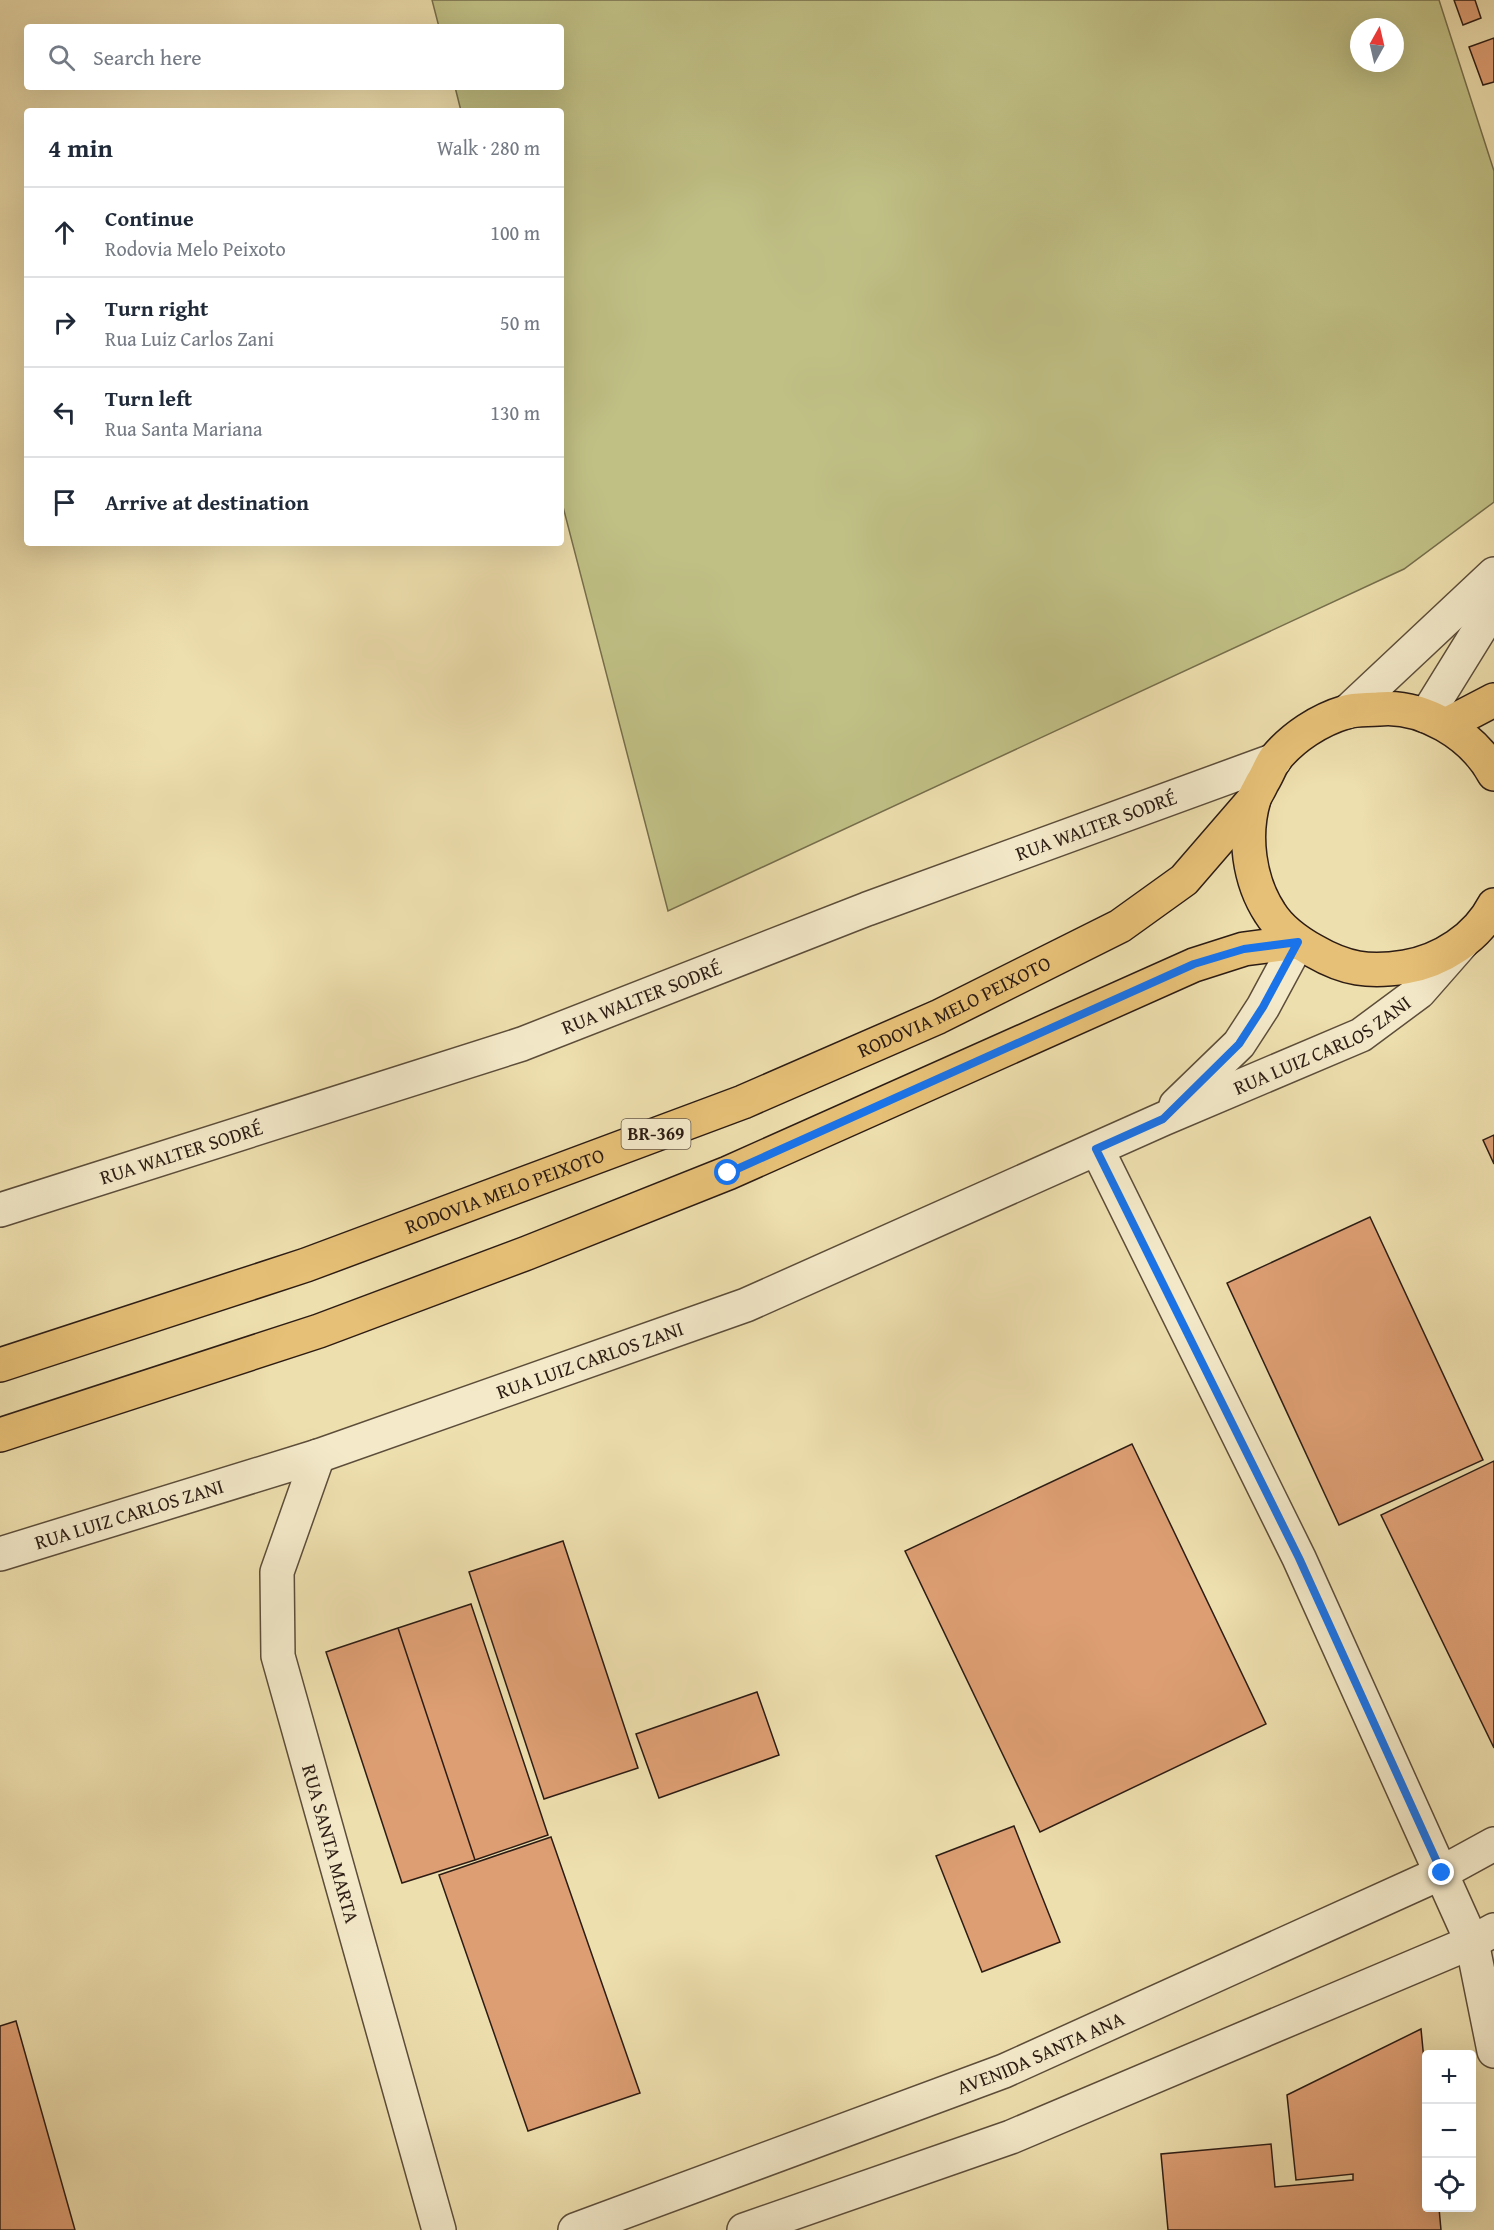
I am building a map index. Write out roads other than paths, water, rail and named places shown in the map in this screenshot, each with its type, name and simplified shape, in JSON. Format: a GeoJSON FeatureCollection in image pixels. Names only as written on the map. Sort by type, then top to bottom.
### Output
{"type":"FeatureCollection","features":[{"type":"Feature","properties":{"kind":"main road"},"geometry":{"type":"LineString","coordinates":[[1436,721],[1494,700]]}},
{"type":"Feature","properties":{"kind":"main road"},"geometry":{"type":"LineString","coordinates":[[1492,911],[1462,943],[1423,964],[1380,971],[1336,964],[1298,942],[1270,914],[1254,877],[1248,838],[1254,799],[1275,760],[1306,730],[1347,712],[1388,708],[1436,721],[1470,743],[1494,774]]}},
{"type":"Feature","properties":{"kind":"main road","name":"RODOVIA MELO PEIXOTO"},"geometry":{"type":"LineString","coordinates":[[0,1365],[306,1265],[743,1101],[938,1017],[1120,926],[1184,880],[1254,799]]}},
{"type":"Feature","properties":{"kind":"main road"},"geometry":{"type":"LineString","coordinates":[[0,1435],[319,1331],[516,1257],[728,1173],[1194,964],[1244,949],[1298,942]]}},
{"type":"Feature","properties":{"kind":"street"},"geometry":{"type":"LineString","coordinates":[[1347,712],[1494,574]]}},
{"type":"Feature","properties":{"kind":"street"},"geometry":{"type":"LineString","coordinates":[[1436,721],[1494,606]]}},
{"type":"Feature","properties":{"kind":"street","name":"RUA WALTER SODRÉ"},"geometry":{"type":"LineString","coordinates":[[0,1210],[522,1044],[867,909],[1275,760]]}},
{"type":"Feature","properties":{"kind":"street","name":"RUA LUIZ CARLOS ZANI"},"geometry":{"type":"LineString","coordinates":[[1163,1119],[1239,1044],[1263,1007],[1298,942]]}},
{"type":"Feature","properties":{"kind":"street","name":"RUA LUIZ CARLOS ZANI"},"geometry":{"type":"LineString","coordinates":[[0,1554],[318,1456],[746,1305],[1163,1119],[1361,1035],[1419,992],[1462,943]]}},
{"type":"Feature","properties":{"kind":"street"},"geometry":{"type":"LineString","coordinates":[[1096,1149],[1299,1558],[1442,1873],[1483,1936],[1494,2050]]}},
{"type":"Feature","properties":{"kind":"street","name":"RUA SANTA MARTA"},"geometry":{"type":"LineString","coordinates":[[318,1456],[277,1572],[278,1656],[439,2230]]}},
{"type":"Feature","properties":{"kind":"street","name":"AVENIDA SANTA ANA"},"geometry":{"type":"LineString","coordinates":[[575,2230],[1004,2071],[1442,1873],[1494,1844]]}},
{"type":"Feature","properties":{"kind":"street"},"geometry":{"type":"LineString","coordinates":[[744,2230],[1011,2137],[1483,1936]]}}]}
